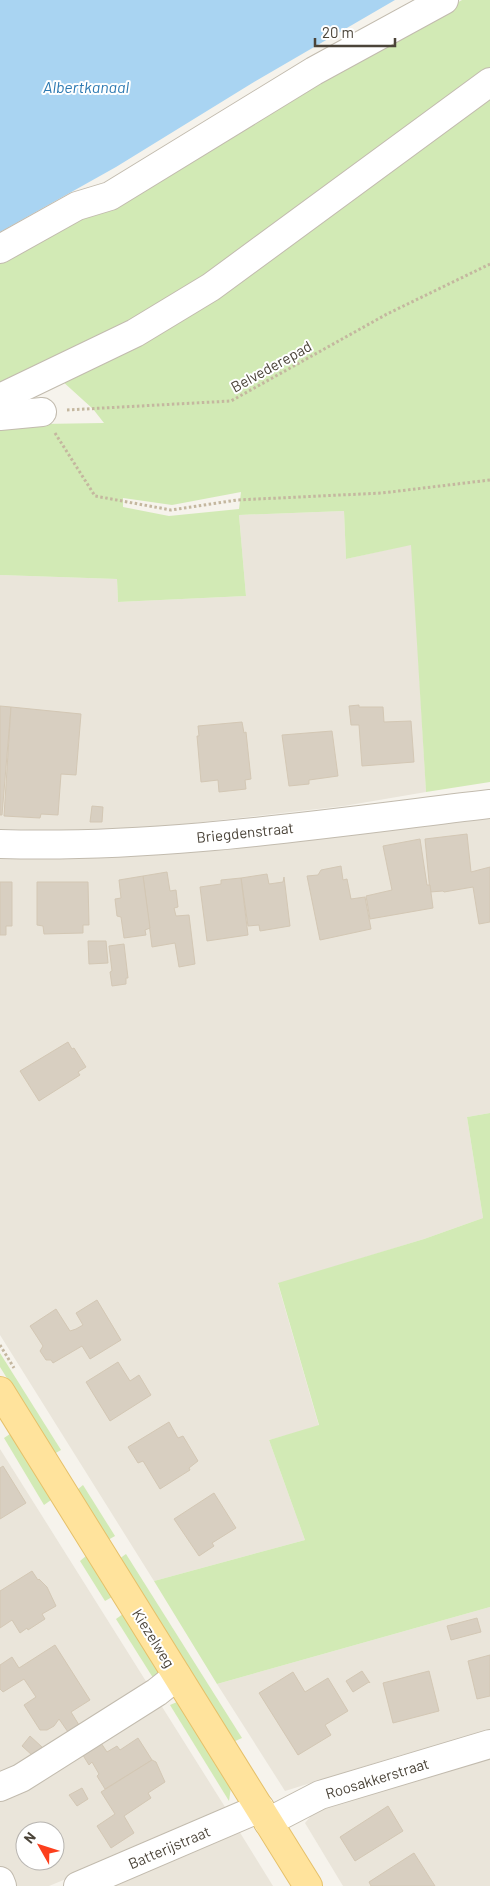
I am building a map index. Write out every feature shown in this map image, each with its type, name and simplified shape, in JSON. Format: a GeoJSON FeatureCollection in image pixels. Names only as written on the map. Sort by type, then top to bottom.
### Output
{"type":"FeatureCollection","features":[{"type":"Feature","properties":{"kind":"main road","name":"Kiezelweg"},"geometry":{"type":"LineString","coordinates":[[0,1391],[308,1886]]}},
{"type":"Feature","properties":{"kind":"street"},"geometry":{"type":"LineString","coordinates":[[0,249],[77,206],[110,196],[314,72],[444,0]]}},
{"type":"Feature","properties":{"kind":"street"},"geometry":{"type":"LineString","coordinates":[[0,398],[135,333],[211,287],[490,82]]}},
{"type":"Feature","properties":{"kind":"street"},"geometry":{"type":"LineString","coordinates":[[0,416],[42,412]]}},
{"type":"Feature","properties":{"kind":"street","name":"Briegdenstraat"},"geometry":{"type":"LineString","coordinates":[[0,844],[48,846],[200,837],[490,804]]}},
{"type":"Feature","properties":{"kind":"street"},"geometry":{"type":"LineString","coordinates":[[0,1786],[21,1778],[157,1692],[177,1676]]}},
{"type":"Feature","properties":{"kind":"street","name":"Roosakkerstraat"},"geometry":{"type":"LineString","coordinates":[[264,1815],[320,1795],[490,1744]]}},
{"type":"Feature","properties":{"kind":"street","name":"Batterijstraat"},"geometry":{"type":"LineString","coordinates":[[78,1886],[264,1815]]}},
{"type":"Feature","properties":{"kind":"street"},"geometry":{"type":"LineString","coordinates":[[0,1880],[2,1886]]}},
{"type":"Feature","properties":{"kind":"path","name":"Belvederepad"},"geometry":{"type":"LineString","coordinates":[[42,412],[231,401],[387,314],[490,264]]}},
{"type":"Feature","properties":{"kind":"path"},"geometry":{"type":"LineString","coordinates":[[42,412],[95,496],[171,510],[237,500],[382,493],[490,480]]}},
{"type":"Feature","properties":{"kind":"shaded area"},"geometry":{"type":"Polygon","coordinates":[[[344,511],[346,559],[412,544],[426,792],[344,806],[150,828],[60,831],[0,829],[0,575],[117,579],[118,602],[246,596],[239,515],[344,511]]]}},
{"type":"Feature","properties":{"kind":"shaded area"},"geometry":{"type":"Polygon","coordinates":[[[490,812],[490,1113],[467,1117],[483,1218],[424,1239],[278,1284],[319,1426],[269,1440],[305,1540],[154,1581],[0,1335],[0,855],[490,812]]]}},
{"type":"Feature","properties":{"kind":"shaded area"},"geometry":{"type":"Polygon","coordinates":[[[0,1449],[225,1807],[207,1821],[49,1886],[0,1886],[0,1449]]]}},
{"type":"Feature","properties":{"kind":"shaded area"},"geometry":{"type":"Polygon","coordinates":[[[490,1607],[490,1733],[401,1755],[285,1791],[217,1684],[490,1607]]]}},
{"type":"Feature","properties":{"kind":"shaded area"},"geometry":{"type":"Polygon","coordinates":[[[490,1759],[490,1886],[343,1886],[305,1823],[322,1803],[490,1759]]]}},
{"type":"Feature","properties":{"kind":"shaded area"},"geometry":{"type":"Polygon","coordinates":[[[239,1831],[273,1886],[97,1886],[239,1831]]]}},
{"type":"Feature","properties":{"kind":"green space"},"geometry":{"type":"Polygon","coordinates":[[[462,0],[490,0],[490,782],[426,792],[411,545],[346,559],[344,511],[239,515],[246,596],[118,602],[117,579],[0,575],[0,429],[41,424],[104,423],[93,409],[61,380],[0,396],[0,257],[303,91],[462,0]],[[241,492],[172,505],[123,498],[123,507],[169,516],[239,509],[241,492]]]}},
{"type":"Feature","properties":{"kind":"green space"},"geometry":{"type":"Polygon","coordinates":[[[490,1113],[490,1607],[217,1684],[154,1581],[305,1540],[269,1440],[319,1425],[278,1283],[424,1239],[483,1218],[467,1117],[490,1113]]]}},
{"type":"Feature","properties":{"kind":"green space"},"geometry":{"type":"Polygon","coordinates":[[[0,1353],[61,1450],[54,1454],[0,1367],[0,1353]]]}},
{"type":"Feature","properties":{"kind":"green space"},"geometry":{"type":"Polygon","coordinates":[[[10,1434],[51,1500],[44,1505],[4,1438],[10,1434]]]}},
{"type":"Feature","properties":{"kind":"green space"},"geometry":{"type":"Polygon","coordinates":[[[83,1485],[115,1536],[108,1540],[77,1490],[83,1485]]]}},
{"type":"Feature","properties":{"kind":"green space"},"geometry":{"type":"Polygon","coordinates":[[[126,1554],[242,1738],[233,1742],[119,1559],[126,1554]]]}},
{"type":"Feature","properties":{"kind":"green space"},"geometry":{"type":"Polygon","coordinates":[[[86,1556],[112,1597],[105,1601],[80,1561],[86,1556]]]}},
{"type":"Feature","properties":{"kind":"green space"},"geometry":{"type":"Polygon","coordinates":[[[123,1614],[163,1677],[155,1681],[116,1619],[123,1614]]]}},
{"type":"Feature","properties":{"kind":"green space"},"geometry":{"type":"Polygon","coordinates":[[[177,1702],[231,1787],[229,1801],[170,1705],[177,1702]]]}},
{"type":"Feature","properties":{"kind":"water","name":"Albertkanaal"},"geometry":{"type":"Polygon","coordinates":[[[0,0],[395,0],[254,82],[116,167],[0,232],[0,0]]]}},
{"type":"Feature","properties":{"kind":"building"},"geometry":{"type":"Polygon","coordinates":[[[359,705],[359,707],[383,707],[384,722],[411,721],[414,762],[362,766],[359,725],[351,725],[349,706],[359,705]]]}},
{"type":"Feature","properties":{"kind":"building"},"geometry":{"type":"Polygon","coordinates":[[[0,706],[11,707],[2,815],[0,815],[0,706]]]}},
{"type":"Feature","properties":{"kind":"building"},"geometry":{"type":"Polygon","coordinates":[[[11,707],[81,714],[76,775],[61,774],[58,815],[41,814],[40,818],[4,816],[11,707]]]}},
{"type":"Feature","properties":{"kind":"building"},"geometry":{"type":"Polygon","coordinates":[[[242,722],[244,733],[246,732],[251,779],[245,780],[246,789],[219,792],[218,780],[201,782],[197,736],[199,736],[198,726],[242,722]]]}},
{"type":"Feature","properties":{"kind":"building"},"geometry":{"type":"Polygon","coordinates":[[[332,731],[338,776],[309,780],[309,784],[289,786],[282,735],[332,731]]]}},
{"type":"Feature","properties":{"kind":"building"},"geometry":{"type":"Polygon","coordinates":[[[92,806],[103,807],[102,822],[90,822],[92,806]]]}},
{"type":"Feature","properties":{"kind":"building"},"geometry":{"type":"Polygon","coordinates":[[[467,834],[471,872],[490,867],[490,922],[479,924],[473,887],[444,892],[430,892],[425,839],[467,834]]]}},
{"type":"Feature","properties":{"kind":"building"},"geometry":{"type":"Polygon","coordinates":[[[420,839],[427,885],[430,885],[433,908],[370,919],[366,896],[392,890],[383,846],[420,839]]]}},
{"type":"Feature","properties":{"kind":"building"},"geometry":{"type":"Polygon","coordinates":[[[341,866],[343,880],[347,879],[351,899],[365,897],[371,929],[320,940],[307,876],[318,875],[321,870],[341,866]]]}},
{"type":"Feature","properties":{"kind":"building"},"geometry":{"type":"Polygon","coordinates":[[[167,872],[170,891],[176,890],[178,907],[174,908],[176,916],[189,915],[195,964],[179,967],[175,943],[152,947],[143,876],[167,872]]]}},
{"type":"Feature","properties":{"kind":"building"},"geometry":{"type":"Polygon","coordinates":[[[267,874],[269,884],[283,882],[284,877],[290,926],[260,931],[259,925],[248,926],[241,878],[267,874]]]}},
{"type":"Feature","properties":{"kind":"building"},"geometry":{"type":"Polygon","coordinates":[[[143,876],[150,928],[145,930],[146,935],[124,938],[121,917],[117,916],[115,899],[121,898],[119,880],[143,876]]]}},
{"type":"Feature","properties":{"kind":"building"},"geometry":{"type":"Polygon","coordinates":[[[241,878],[248,935],[207,941],[200,887],[221,884],[221,880],[241,878]]]}},
{"type":"Feature","properties":{"kind":"building"},"geometry":{"type":"Polygon","coordinates":[[[0,882],[12,882],[12,926],[6,926],[6,935],[0,935],[0,882]]]}},
{"type":"Feature","properties":{"kind":"building"},"geometry":{"type":"Polygon","coordinates":[[[37,882],[88,882],[89,925],[83,925],[83,933],[44,934],[43,926],[37,925],[37,882]]]}},
{"type":"Feature","properties":{"kind":"building"},"geometry":{"type":"Polygon","coordinates":[[[88,941],[106,941],[108,963],[89,964],[88,941]]]}},
{"type":"Feature","properties":{"kind":"building"},"geometry":{"type":"Polygon","coordinates":[[[124,944],[128,978],[126,978],[126,984],[112,986],[109,946],[124,944]]]}},
{"type":"Feature","properties":{"kind":"building"},"geometry":{"type":"Polygon","coordinates":[[[68,1042],[86,1067],[78,1072],[80,1075],[39,1101],[20,1071],[68,1042]]]}},
{"type":"Feature","properties":{"kind":"building"},"geometry":{"type":"Polygon","coordinates":[[[97,1300],[121,1340],[90,1359],[82,1346],[53,1363],[51,1360],[46,1360],[40,1351],[43,1346],[30,1326],[56,1309],[70,1331],[76,1329],[83,1325],[76,1313],[97,1300]]]}},
{"type":"Feature","properties":{"kind":"building"},"geometry":{"type":"Polygon","coordinates":[[[118,1362],[130,1381],[139,1375],[151,1395],[110,1421],[86,1382],[118,1362]]]}},
{"type":"Feature","properties":{"kind":"building"},"geometry":{"type":"Polygon","coordinates":[[[169,1422],[178,1438],[183,1436],[198,1461],[189,1468],[190,1470],[160,1489],[143,1461],[138,1463],[128,1447],[169,1422]]]}},
{"type":"Feature","properties":{"kind":"building"},"geometry":{"type":"Polygon","coordinates":[[[3,1466],[26,1503],[0,1519],[0,1468],[3,1466]]]}},
{"type":"Feature","properties":{"kind":"building"},"geometry":{"type":"Polygon","coordinates":[[[214,1493],[236,1528],[212,1543],[214,1546],[199,1556],[174,1519],[214,1493]]]}},
{"type":"Feature","properties":{"kind":"building"},"geometry":{"type":"Polygon","coordinates":[[[32,1571],[38,1580],[47,1587],[56,1606],[42,1614],[45,1619],[28,1630],[27,1628],[20,1633],[12,1620],[0,1628],[0,1591],[32,1571]]]}},
{"type":"Feature","properties":{"kind":"building"},"geometry":{"type":"Polygon","coordinates":[[[477,1618],[481,1632],[451,1640],[447,1626],[477,1618]]]}},
{"type":"Feature","properties":{"kind":"building"},"geometry":{"type":"Polygon","coordinates":[[[55,1645],[90,1700],[71,1712],[79,1725],[68,1732],[59,1719],[54,1726],[47,1730],[40,1730],[24,1705],[36,1697],[24,1679],[3,1692],[0,1689],[0,1665],[12,1657],[19,1668],[55,1645]]]}},
{"type":"Feature","properties":{"kind":"building"},"geometry":{"type":"Polygon","coordinates":[[[490,1655],[490,1696],[477,1699],[468,1661],[490,1655]]]}},
{"type":"Feature","properties":{"kind":"building"},"geometry":{"type":"Polygon","coordinates":[[[362,1671],[370,1683],[353,1692],[346,1681],[362,1671]]]}},
{"type":"Feature","properties":{"kind":"building"},"geometry":{"type":"Polygon","coordinates":[[[429,1671],[439,1711],[393,1723],[383,1683],[429,1671]]]}},
{"type":"Feature","properties":{"kind":"building"},"geometry":{"type":"Polygon","coordinates":[[[293,1672],[305,1692],[328,1678],[348,1711],[325,1725],[331,1735],[298,1755],[259,1693],[293,1672]]]}},
{"type":"Feature","properties":{"kind":"building"},"geometry":{"type":"Polygon","coordinates":[[[30,1736],[42,1747],[33,1756],[22,1746],[30,1736]]]}},
{"type":"Feature","properties":{"kind":"building"},"geometry":{"type":"Polygon","coordinates":[[[138,1738],[152,1760],[105,1789],[97,1776],[99,1774],[92,1762],[89,1765],[81,1752],[99,1740],[107,1752],[117,1746],[120,1750],[138,1738]]]}},
{"type":"Feature","properties":{"kind":"building"},"geometry":{"type":"Polygon","coordinates":[[[152,1760],[156,1762],[165,1782],[148,1793],[151,1798],[124,1816],[134,1833],[111,1848],[97,1826],[115,1814],[101,1792],[152,1760]]]}},
{"type":"Feature","properties":{"kind":"building"},"geometry":{"type":"Polygon","coordinates":[[[82,1788],[88,1799],[77,1806],[69,1795],[82,1788]]]}},
{"type":"Feature","properties":{"kind":"building"},"geometry":{"type":"Polygon","coordinates":[[[388,1806],[403,1831],[355,1861],[340,1837],[388,1806]]]}},
{"type":"Feature","properties":{"kind":"building"},"geometry":{"type":"Polygon","coordinates":[[[414,1853],[435,1886],[371,1886],[369,1882],[414,1853]]]}}]}
